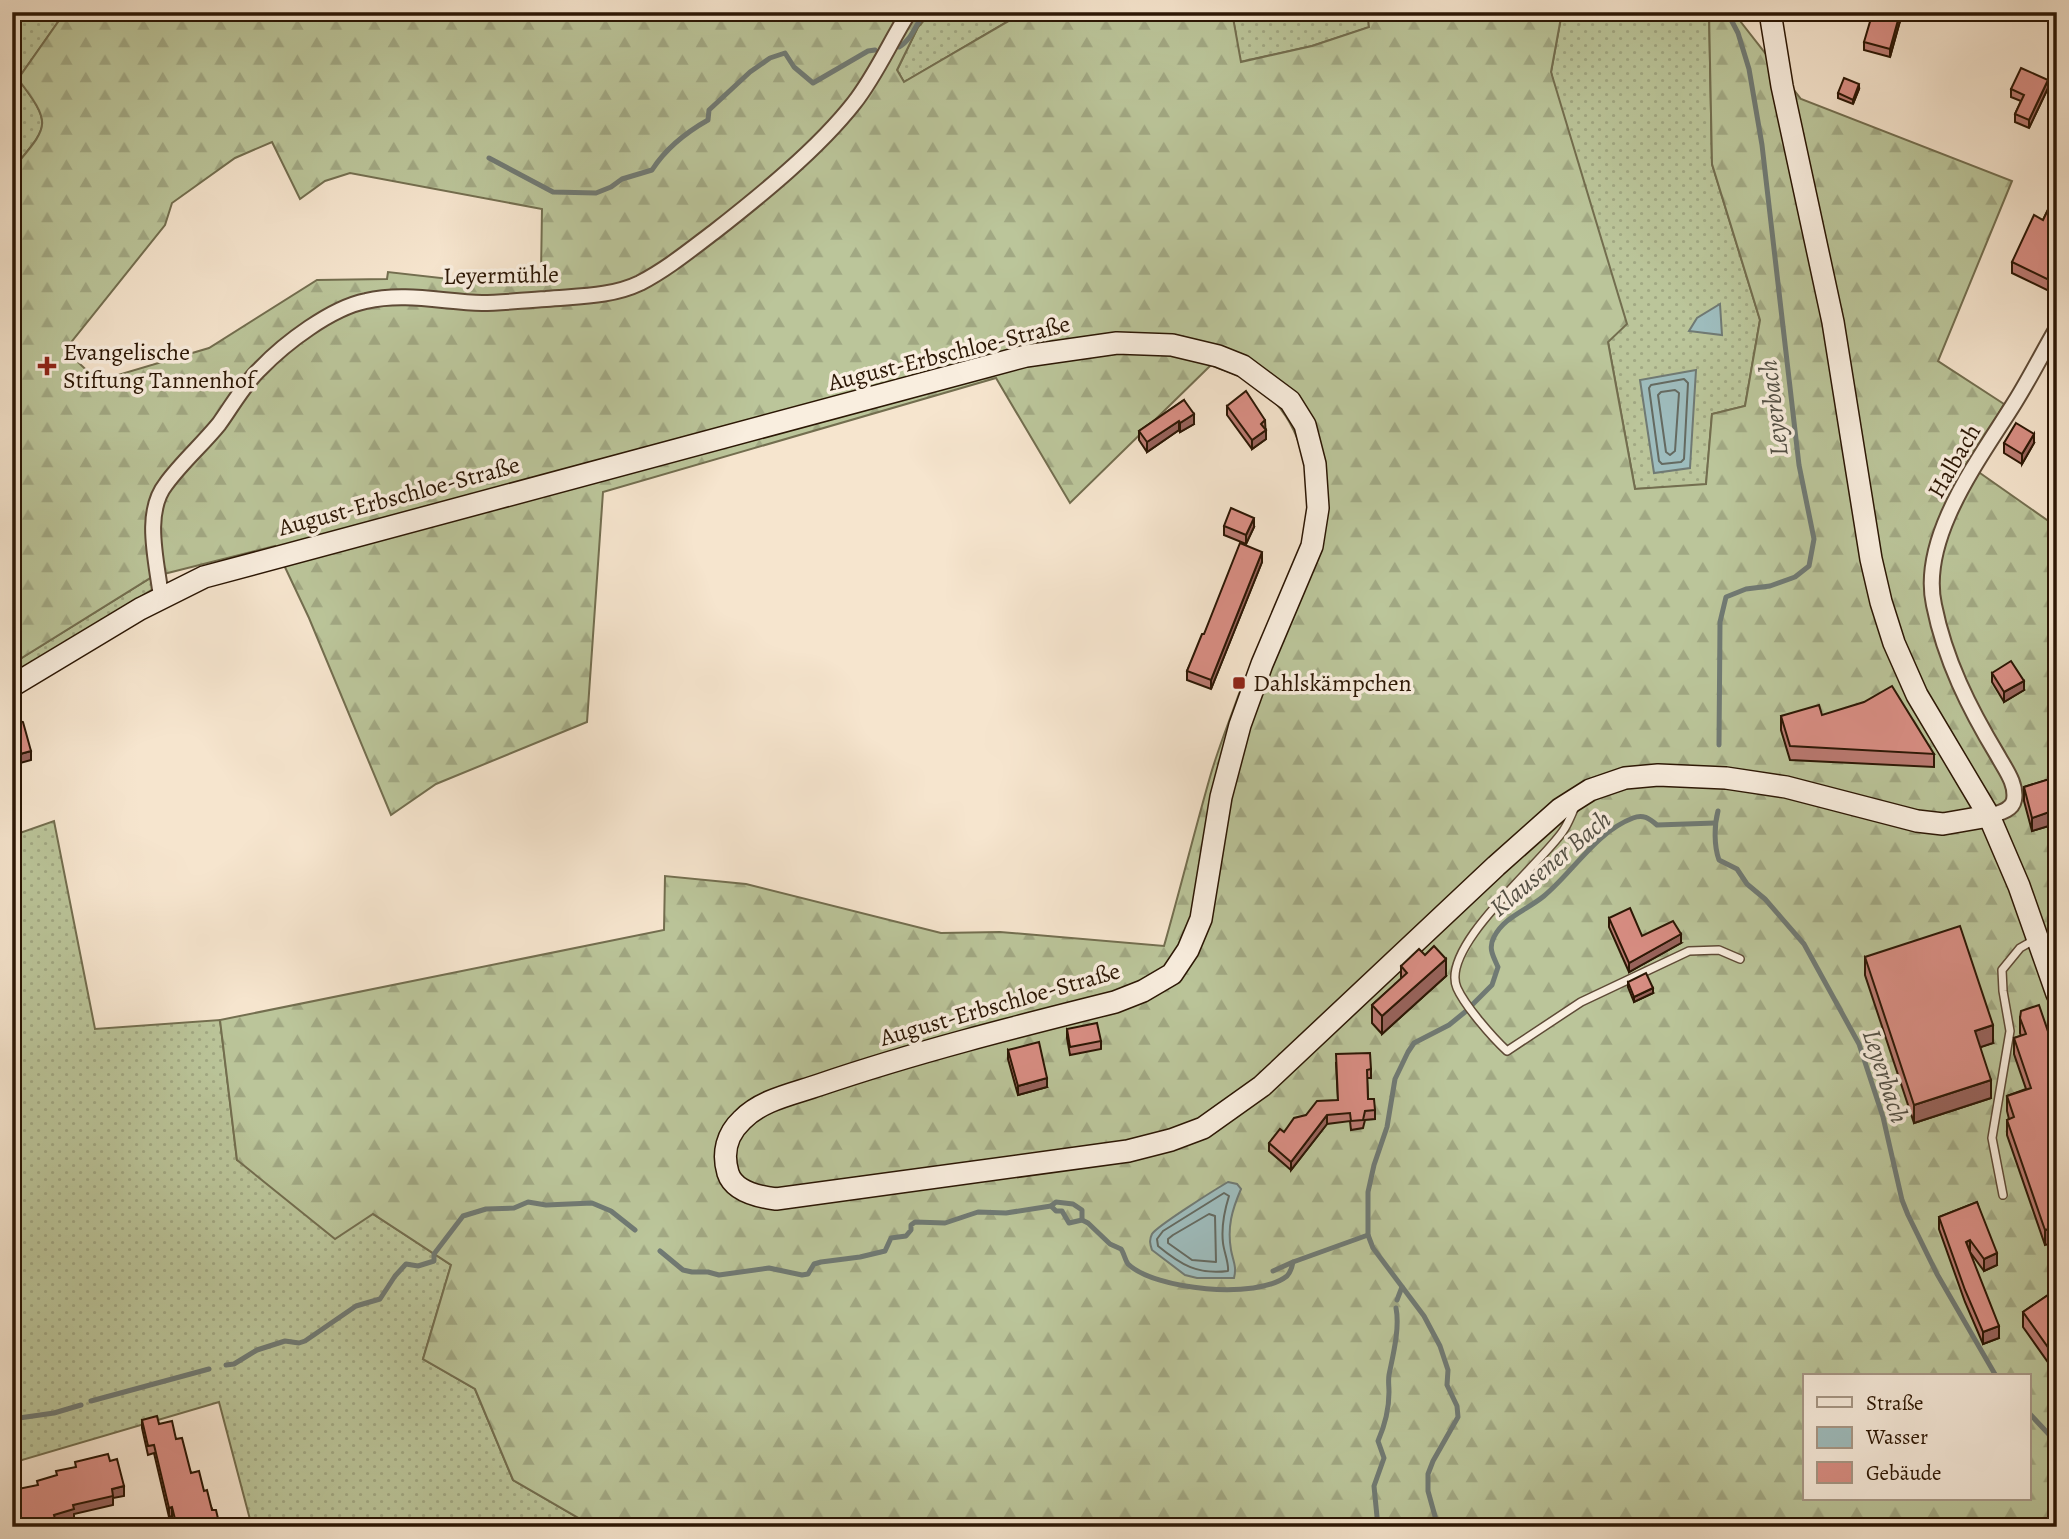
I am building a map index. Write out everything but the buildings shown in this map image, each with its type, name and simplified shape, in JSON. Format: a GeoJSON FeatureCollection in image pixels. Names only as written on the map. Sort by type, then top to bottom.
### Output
{"type":"FeatureCollection","features":[{"type":"Feature","properties":{"kind":"main road"},"geometry":{"type":"LineString","coordinates":[[1770,16],[1782,86],[1833,322],[1871,559],[1881,601],[1894,643],[1917,695],[1989,816],[2019,886],[2057,994]]}},
{"type":"Feature","properties":{"kind":"main road","name":"August-Erbschloe-Straße"},"geometry":{"type":"LineString","coordinates":[[12,686],[161,597],[204,577],[259,560],[1026,356],[1117,343],[1172,345],[1218,356],[1242,366],[1290,401],[1305,425],[1315,464],[1318,508],[1312,546],[1266,654],[1240,724],[1221,797],[1201,919],[1188,950],[1172,974],[1143,991],[1115,1002],[911,1055],[768,1102],[742,1119],[729,1138],[725,1155],[731,1178],[752,1196],[776,1199],[1128,1151],[1203,1128],[1262,1086],[1560,809],[1579,796],[1625,778],[1686,775],[1726,778],[1786,787],[1917,821],[1943,824],[1989,816]]}},
{"type":"Feature","properties":{"kind":"street","name":"Leyermühle"},"geometry":{"type":"LineString","coordinates":[[161,597],[153,516],[156,503],[165,485],[210,436],[258,370],[281,351],[335,313],[365,301],[405,297],[484,303],[590,295],[639,283],[670,265],[736,214],[828,131],[854,104],[909,12]]}},
{"type":"Feature","properties":{"kind":"street","name":"Halbach"},"geometry":{"type":"LineString","coordinates":[[1989,816],[2006,811],[2014,801],[2011,779],[1969,708],[1940,630],[1932,587],[1940,538],[1977,463],[2057,328]]}},
{"type":"Feature","properties":{"kind":"lane"},"geometry":{"type":"LineString","coordinates":[[1579,796],[1563,831],[1472,933],[1459,957],[1455,975],[1456,987],[1479,1020],[1507,1051],[1580,1002],[1689,951],[1719,950],[1740,959]]}},
{"type":"Feature","properties":{"kind":"lane"},"geometry":{"type":"LineString","coordinates":[[2003,1195],[1992,1138],[2010,1031],[2002,970],[2020,948],[2038,938]]}},
{"type":"Feature","properties":{"kind":"green space"},"geometry":{"type":"Polygon","coordinates":[[[12,12],[65,12],[18,79],[37,107],[42,126],[33,144],[12,170],[12,12]]]}},
{"type":"Feature","properties":{"kind":"green space"},"geometry":{"type":"Polygon","coordinates":[[[65,12],[931,12],[918,27],[897,70],[904,82],[1024,12],[1232,12],[1241,62],[1312,46],[1369,27],[1367,12],[1562,12],[1551,72],[1627,324],[1608,342],[1635,489],[1706,484],[1712,414],[1745,406],[1760,320],[1712,164],[1709,12],[1733,12],[1801,99],[2012,181],[1938,361],[2004,404],[1970,466],[2057,527],[2057,1527],[594,1527],[513,1480],[475,1389],[423,1359],[451,1265],[373,1214],[335,1239],[237,1160],[220,1020],[664,930],[665,876],[746,884],[941,933],[1000,932],[1164,946],[1219,749],[1243,683],[1287,590],[1301,552],[1308,503],[1303,455],[1282,411],[1266,393],[1245,379],[1211,365],[1070,503],[996,378],[603,492],[587,722],[436,784],[391,815],[309,618],[275,546],[152,577],[12,664],[12,170],[33,144],[42,126],[41,117],[18,79],[65,12]],[[272,142],[235,158],[172,203],[165,225],[65,350],[98,381],[209,348],[317,280],[387,279],[388,272],[485,283],[541,275],[542,209],[350,173],[325,181],[300,199],[272,142]]]}},
{"type":"Feature","properties":{"kind":"green space"},"geometry":{"type":"Polygon","coordinates":[[[931,12],[1024,12],[904,82],[897,70],[918,27],[931,12]]]}},
{"type":"Feature","properties":{"kind":"green space"},"geometry":{"type":"Polygon","coordinates":[[[1232,12],[1367,12],[1370,27],[1312,46],[1240,62],[1232,12]]]}},
{"type":"Feature","properties":{"kind":"green space"},"geometry":{"type":"Polygon","coordinates":[[[1562,12],[1709,12],[1712,164],[1760,320],[1745,406],[1712,414],[1706,485],[1635,489],[1608,342],[1551,72],[1562,12]]]}},
{"type":"Feature","properties":{"kind":"green space"},"geometry":{"type":"Polygon","coordinates":[[[152,577],[153,589],[12,676],[12,664],[152,577]]]}},
{"type":"Feature","properties":{"kind":"green space"},"geometry":{"type":"Polygon","coordinates":[[[12,809],[20,833],[54,821],[95,1029],[220,1020],[237,1160],[373,1214],[451,1265],[423,1359],[475,1389],[513,1480],[594,1527],[252,1527],[219,1402],[12,1463],[12,809]]]}},
{"type":"Feature","properties":{"kind":"water"},"geometry":{"type":"Polygon","coordinates":[[[1720,304],[1722,335],[1689,331],[1697,318],[1720,304]]]}},
{"type":"Feature","properties":{"kind":"water"},"geometry":{"type":"Polygon","coordinates":[[[1696,370],[1690,468],[1654,473],[1640,380],[1696,370]]]}},
{"type":"Feature","properties":{"kind":"water"},"geometry":{"type":"Polygon","coordinates":[[[1228,1182],[1237,1184],[1241,1189],[1230,1226],[1234,1278],[1197,1278],[1185,1275],[1152,1250],[1150,1238],[1175,1216],[1228,1182]]]}},
{"type":"Feature","properties":{"kind":"waterway"},"geometry":{"type":"LineString","coordinates":[[899,47],[911,36],[925,12]]}},
{"type":"Feature","properties":{"kind":"waterway","name":"Leyerbach"},"geometry":{"type":"LineString","coordinates":[[1719,745],[1720,622],[1726,597],[1746,589],[1770,586],[1795,577],[1809,566],[1814,539],[1799,465],[1762,145],[1749,69],[1738,33],[1727,12]]}},
{"type":"Feature","properties":{"kind":"waterway"},"geometry":{"type":"LineString","coordinates":[[489,158],[553,192],[596,193],[622,179],[652,170],[677,142],[708,120],[709,110],[750,72],[770,58],[785,53],[794,67],[813,83],[868,51],[875,50]]}},
{"type":"Feature","properties":{"kind":"waterway","name":"Leyerbach"},"geometry":{"type":"LineString","coordinates":[[1718,811],[1715,836],[1719,860],[1737,869],[1747,884],[1765,899],[1804,944],[1859,1044],[1883,1117],[1902,1200],[1908,1215],[1937,1274],[1995,1374]]}},
{"type":"Feature","properties":{"kind":"waterway","name":"Klausener Bach"},"geometry":{"type":"LineString","coordinates":[[1438,1527],[1428,1491],[1428,1474],[1458,1417],[1457,1406],[1447,1385],[1448,1370],[1440,1346],[1424,1316],[1373,1248],[1368,1235],[1368,1192],[1387,1127],[1395,1079],[1414,1043],[1449,1025],[1492,985],[1498,967],[1491,945],[1498,930],[1544,896],[1608,833],[1620,824],[1640,816],[1657,825],[1715,823]]}},
{"type":"Feature","properties":{"kind":"waterway"},"geometry":{"type":"LineString","coordinates":[[226,1365],[234,1364],[257,1350],[285,1341],[305,1341],[356,1306],[380,1299],[406,1264],[418,1266],[434,1261],[434,1254],[463,1216],[486,1209],[514,1208],[528,1202],[546,1205],[592,1203],[611,1211],[635,1230]]}},
{"type":"Feature","properties":{"kind":"waterway"},"geometry":{"type":"LineString","coordinates":[[1051,1206],[1056,1202],[1073,1204],[1082,1210],[1082,1220]]}},
{"type":"Feature","properties":{"kind":"waterway"},"geometry":{"type":"LineString","coordinates":[[660,1251],[683,1270],[692,1272],[719,1275],[769,1268],[802,1275],[808,1274],[814,1264],[885,1251],[891,1238],[906,1236],[915,1222],[945,1223],[978,1212],[1006,1213],[1051,1206],[1056,1211],[1062,1211],[1069,1223],[1082,1220],[1088,1223],[1110,1244],[1121,1249],[1128,1264],[1141,1273],[1182,1286],[1231,1290],[1273,1283],[1287,1276],[1293,1262],[1368,1235]]}},
{"type":"Feature","properties":{"kind":"waterway"},"geometry":{"type":"LineString","coordinates":[[1273,1271],[1293,1262]]}},
{"type":"Feature","properties":{"kind":"waterway"},"geometry":{"type":"LineString","coordinates":[[1397,1300],[1402,1287]]}},
{"type":"Feature","properties":{"kind":"waterway"},"geometry":{"type":"LineString","coordinates":[[1378,1527],[1374,1486],[1384,1458],[1378,1441],[1388,1405],[1389,1377],[1397,1333],[1396,1308]]}},
{"type":"Feature","properties":{"kind":"waterway"},"geometry":{"type":"LineString","coordinates":[[91,1401],[209,1369]]}},
{"type":"Feature","properties":{"kind":"waterway"},"geometry":{"type":"LineString","coordinates":[[12,1419],[54,1413],[81,1405]]}},
{"type":"Feature","properties":{"kind":"waterway","name":"Leyerbach"},"geometry":{"type":"LineString","coordinates":[[2030,1414],[2057,1443]]}},
{"type":"Feature","properties":{"kind":"place","name":"Evangelische Stiftung Tannenhof"},"geometry":{"type":"Point","coordinates":[47,366]}},
{"type":"Feature","properties":{"kind":"place","name":"Dahlskämpchen"},"geometry":{"type":"Point","coordinates":[1239,683]}}]}
